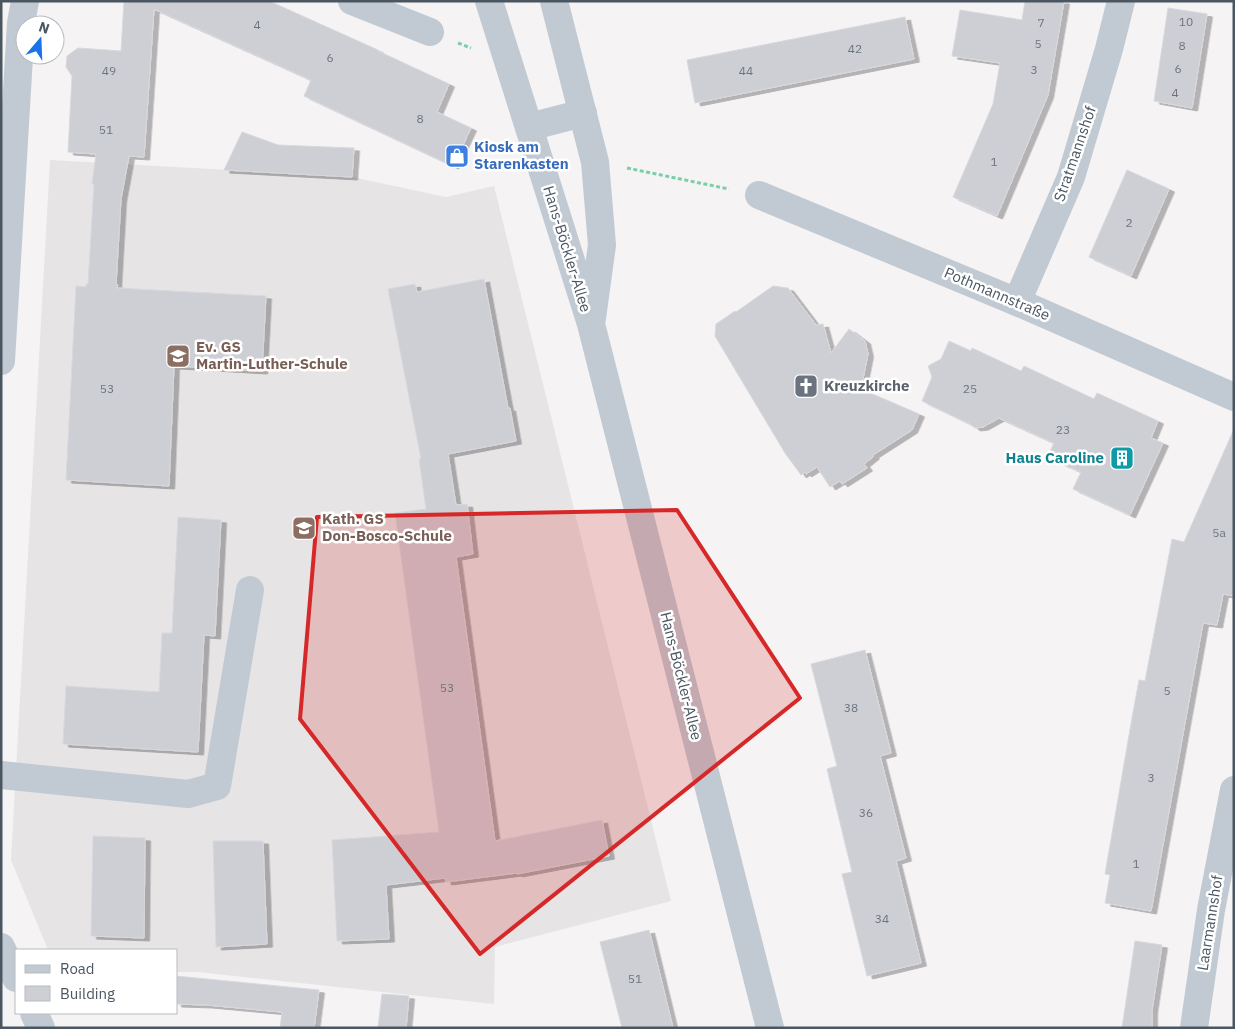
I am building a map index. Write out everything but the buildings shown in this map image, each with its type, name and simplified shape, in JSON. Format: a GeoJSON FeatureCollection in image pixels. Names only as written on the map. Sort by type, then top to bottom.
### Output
{"type":"FeatureCollection","features":[{"type":"Feature","properties":{"kind":"street"},"geometry":{"type":"LineString","coordinates":[[1,361],[6,181],[21,23],[25,1]]}},
{"type":"Feature","properties":{"kind":"street"},"geometry":{"type":"LineString","coordinates":[[352,1],[430,32]]}},
{"type":"Feature","properties":{"kind":"street","name":"Hans-Böckler-Allee"},"geometry":{"type":"LineString","coordinates":[[489,1],[591,324],[770,1028]]}},
{"type":"Feature","properties":{"kind":"street","name":"Hans-Böckler-Allee"},"geometry":{"type":"LineString","coordinates":[[554,1],[595,162],[602,245],[591,324]]}},
{"type":"Feature","properties":{"kind":"street","name":"Stratmannshof"},"geometry":{"type":"LineString","coordinates":[[1016,302],[1071,177],[1109,49],[1121,1]]}},
{"type":"Feature","properties":{"kind":"street"},"geometry":{"type":"LineString","coordinates":[[529,127],[583,113]]}},
{"type":"Feature","properties":{"kind":"street","name":"Pothmannstraße"},"geometry":{"type":"LineString","coordinates":[[759,195],[1016,302],[1234,397]]}},
{"type":"Feature","properties":{"kind":"street"},"geometry":{"type":"LineString","coordinates":[[1,775],[188,794],[218,786],[250,590]]}},
{"type":"Feature","properties":{"kind":"street","name":"Laarmannshof"},"geometry":{"type":"LineString","coordinates":[[1194,1028],[1211,910],[1234,790]]}},
{"type":"Feature","properties":{"kind":"street"},"geometry":{"type":"LineString","coordinates":[[1,948],[15,976]]}},
{"type":"Feature","properties":{"kind":"street"},"geometry":{"type":"LineString","coordinates":[[34,1014],[41,1028]]}},
{"type":"Feature","properties":{"kind":"path"},"geometry":{"type":"LineString","coordinates":[[595,162],[759,195]]}},
{"type":"Feature","properties":{"kind":"highlighted area"},"geometry":{"type":"Polygon","coordinates":[[[677,510],[800,698],[480,954],[300,719],[317,517],[677,510]]]}},
{"type":"Feature","properties":{"kind":"shaded area","name":"Kath. GS Don-Bosco-Schule"},"geometry":{"type":"Polygon","coordinates":[[[50,160],[352,177],[446,197],[494,186],[671,901],[495,947],[494,1004],[198,972],[178,972],[178,949],[48,949],[11,860],[50,160]]]}},
{"type":"Feature","properties":{"kind":"place","name":"Kiosk am Starenkasten"},"geometry":{"type":"Point","coordinates":[457,156]}},
{"type":"Feature","properties":{"kind":"place","name":"Ev. GS Martin-Luther-Schule"},"geometry":{"type":"Point","coordinates":[178,356]}},
{"type":"Feature","properties":{"kind":"place","name":"Kreuzkirche"},"geometry":{"type":"Point","coordinates":[806,386]}},
{"type":"Feature","properties":{"kind":"place","name":"Haus Caroline"},"geometry":{"type":"Point","coordinates":[1122,458]}},
{"type":"Feature","properties":{"kind":"place","name":"Kath. GS Don-Bosco-Schule"},"geometry":{"type":"Point","coordinates":[304,528]}}]}
